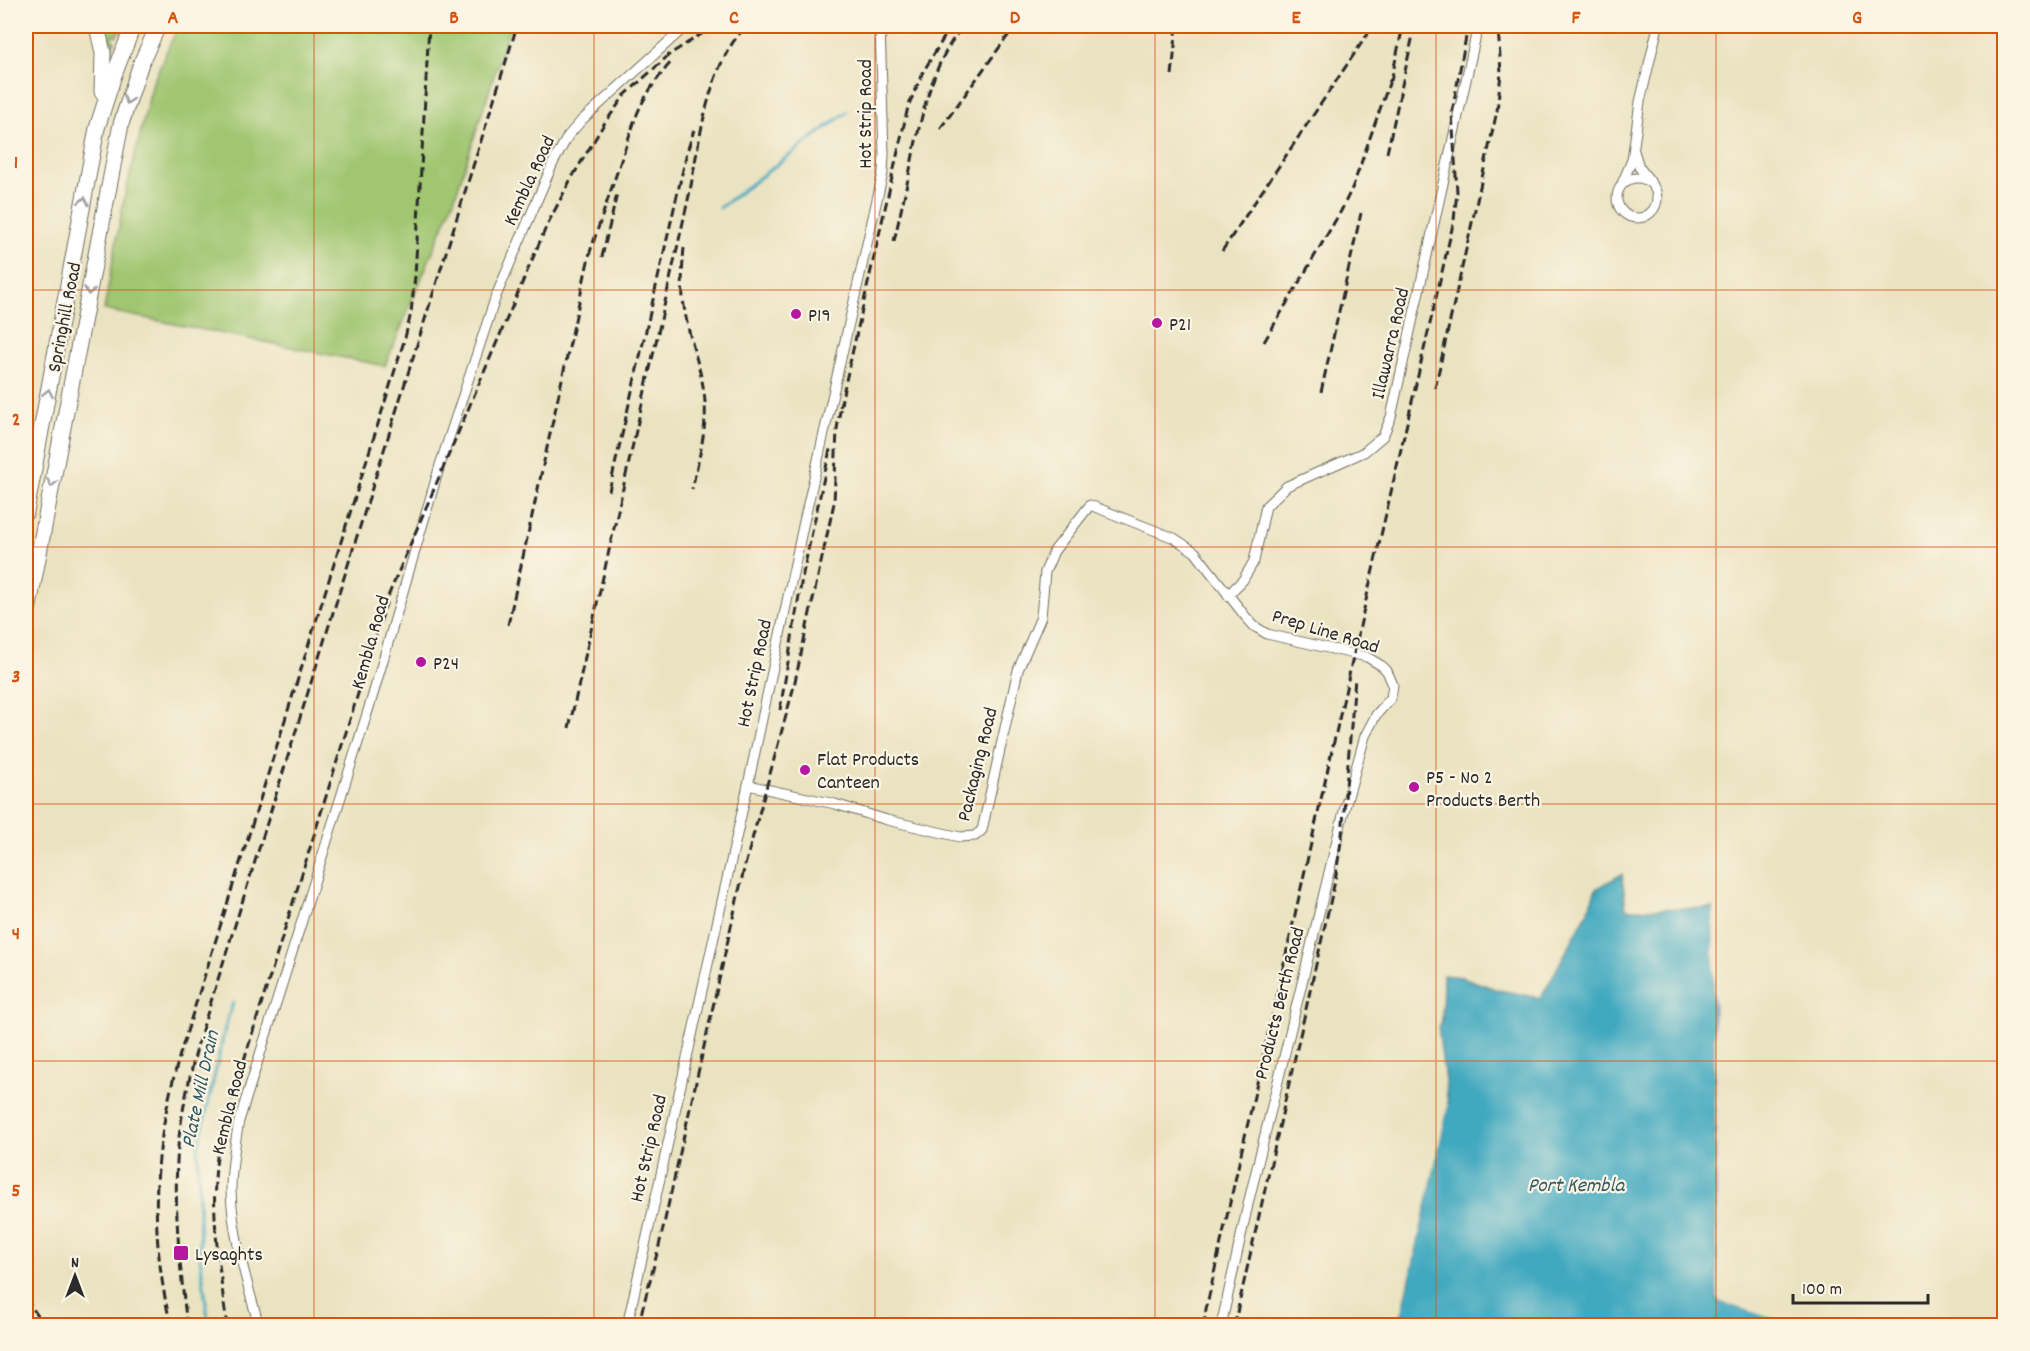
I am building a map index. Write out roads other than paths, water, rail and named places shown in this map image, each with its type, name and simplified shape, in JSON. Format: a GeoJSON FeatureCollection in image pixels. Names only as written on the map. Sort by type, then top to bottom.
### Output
{"type":"FeatureCollection","features":[{"type":"Feature","properties":{"kind":"main road"},"geometry":{"type":"LineString","coordinates":[[97,26],[104,69],[97,128]]}},
{"type":"Feature","properties":{"kind":"main road","name":"Springhill Road"},"geometry":{"type":"LineString","coordinates":[[26,512],[97,128],[133,26]]}},
{"type":"Feature","properties":{"kind":"main road","name":"Springhill Road"},"geometry":{"type":"LineString","coordinates":[[26,621],[121,124],[141,63],[158,26]]}},
{"type":"Feature","properties":{"kind":"street","name":"Kembla Road"},"geometry":{"type":"LineString","coordinates":[[259,1326],[232,1208],[233,1161],[239,1121],[372,698],[452,427],[496,296],[560,150],[582,120],[686,26]]}},
{"type":"Feature","properties":{"kind":"street","name":"Hot Strip Road"},"geometry":{"type":"LineString","coordinates":[[627,1326],[748,785],[800,538],[883,173],[880,26]]}},
{"type":"Feature","properties":{"kind":"street","name":"Illawarra Road"},"geometry":{"type":"LineString","coordinates":[[1228,595],[1244,580],[1254,561],[1266,506],[1287,486],[1364,452],[1383,436],[1391,417],[1478,26]]}},
{"type":"Feature","properties":{"kind":"street"},"geometry":{"type":"LineString","coordinates":[[1634,146],[1639,167],[1657,193],[1656,207],[1648,215],[1637,218],[1626,214],[1620,207],[1617,195],[1632,160],[1640,102],[1658,26]]}},
{"type":"Feature","properties":{"kind":"street"},"geometry":{"type":"LineString","coordinates":[[1621,186],[1627,180],[1636,178],[1645,179],[1653,185]]}},
{"type":"Feature","properties":{"kind":"street","name":"Prep Line Road"},"geometry":{"type":"LineString","coordinates":[[1041,617],[1045,572],[1049,561],[1090,505],[1174,538],[1195,552],[1254,626],[1267,634],[1354,653],[1376,661],[1388,671],[1394,685],[1391,698]]}},
{"type":"Feature","properties":{"kind":"street","name":"Packaging Road"},"geometry":{"type":"LineString","coordinates":[[748,785],[835,804],[887,820],[960,837],[975,836],[982,830],[1018,670],[1041,617]]}},
{"type":"Feature","properties":{"kind":"street","name":"Products Berth Road"},"geometry":{"type":"LineString","coordinates":[[1221,1326],[1249,1200],[1344,811],[1365,736],[1376,715],[1391,698]]}},
{"type":"Feature","properties":{"kind":"water","name":"Port Kembla"},"geometry":{"type":"Polygon","coordinates":[[[1622,874],[1626,909],[1713,908],[1718,1301],[1793,1325],[1399,1326],[1448,1105],[1438,1027],[1442,1021],[1443,975],[1462,977],[1498,990],[1541,998],[1587,913],[1596,889],[1622,874]]]}},
{"type":"Feature","properties":{"kind":"waterway"},"geometry":{"type":"LineString","coordinates":[[719,208],[847,112]]}},
{"type":"Feature","properties":{"kind":"waterway","name":"Plate Mill Drain"},"geometry":{"type":"LineString","coordinates":[[209,1326],[200,1256],[198,1149],[227,1020],[233,1003]]}},
{"type":"Feature","properties":{"kind":"railway"},"geometry":{"type":"LineString","coordinates":[[171,1326],[159,1256],[157,1222],[159,1156],[164,1123],[180,1054],[405,338],[411,313],[415,276],[429,26]]}},
{"type":"Feature","properties":{"kind":"railway"},"geometry":{"type":"LineString","coordinates":[[187,1326],[176,1192],[181,1121],[198,1043],[517,26]]}},
{"type":"Feature","properties":{"kind":"railway"},"geometry":{"type":"LineString","coordinates":[[227,1326],[215,1206],[215,1182],[221,1134],[389,594],[547,225],[571,179],[604,124],[625,95],[670,54],[714,26]]}},
{"type":"Feature","properties":{"kind":"railway"},"geometry":{"type":"LineString","coordinates":[[569,728],[690,191],[702,126],[723,59],[747,26]]}},
{"type":"Feature","properties":{"kind":"railway"},"geometry":{"type":"LineString","coordinates":[[840,407],[908,107],[923,72],[951,26]]}},
{"type":"Feature","properties":{"kind":"railway"},"geometry":{"type":"LineString","coordinates":[[894,241],[931,85],[945,54],[963,26]]}},
{"type":"Feature","properties":{"kind":"railway"},"geometry":{"type":"LineString","coordinates":[[940,129],[1015,26]]}},
{"type":"Feature","properties":{"kind":"railway"},"geometry":{"type":"LineString","coordinates":[[1172,75],[1177,26]]}},
{"type":"Feature","properties":{"kind":"railway"},"geometry":{"type":"LineString","coordinates":[[1222,251],[1373,26]]}},
{"type":"Feature","properties":{"kind":"railway"},"geometry":{"type":"LineString","coordinates":[[1391,81],[1403,26]]}},
{"type":"Feature","properties":{"kind":"railway"},"geometry":{"type":"LineString","coordinates":[[1387,153],[1415,26]]}},
{"type":"Feature","properties":{"kind":"railway"},"geometry":{"type":"LineString","coordinates":[[1204,1326],[1363,613],[1454,220],[1457,192],[1452,112],[1468,26]]}},
{"type":"Feature","properties":{"kind":"railway"},"geometry":{"type":"LineString","coordinates":[[1435,388],[1497,111],[1501,73],[1498,26]]}},
{"type":"Feature","properties":{"kind":"railway"},"geometry":{"type":"LineString","coordinates":[[632,129],[648,92],[673,60]]}},
{"type":"Feature","properties":{"kind":"railway"},"geometry":{"type":"LineString","coordinates":[[1264,342],[1341,211],[1353,186],[1392,75]]}},
{"type":"Feature","properties":{"kind":"railway"},"geometry":{"type":"LineString","coordinates":[[508,625],[590,252],[634,122]]}},
{"type":"Feature","properties":{"kind":"railway"},"geometry":{"type":"LineString","coordinates":[[609,491],[694,130]]}},
{"type":"Feature","properties":{"kind":"railway"},"geometry":{"type":"LineString","coordinates":[[602,257],[617,194]]}},
{"type":"Feature","properties":{"kind":"railway"},"geometry":{"type":"LineString","coordinates":[[1321,392],[1361,213]]}},
{"type":"Feature","properties":{"kind":"railway"},"geometry":{"type":"LineString","coordinates":[[684,248],[682,280],[684,304],[705,402],[703,435],[692,489]]}},
{"type":"Feature","properties":{"kind":"railway"},"geometry":{"type":"LineString","coordinates":[[638,1326],[659,1246],[744,869],[794,686],[834,503],[837,429],[842,399]]}},
{"type":"Feature","properties":{"kind":"railway"},"geometry":{"type":"LineString","coordinates":[[780,710],[802,578],[831,445]]}},
{"type":"Feature","properties":{"kind":"railway"},"geometry":{"type":"LineString","coordinates":[[1234,1326],[1335,881],[1342,835],[1355,678]]}},
{"type":"Feature","properties":{"kind":"railway"},"geometry":{"type":"LineString","coordinates":[[26,1298],[44,1326]]}},
{"type":"Feature","properties":{"kind":"place","name":"P19"},"geometry":{"type":"Point","coordinates":[796,314]}},
{"type":"Feature","properties":{"kind":"place","name":"P21"},"geometry":{"type":"Point","coordinates":[1157,323]}},
{"type":"Feature","properties":{"kind":"place","name":"P24"},"geometry":{"type":"Point","coordinates":[421,662]}},
{"type":"Feature","properties":{"kind":"place","name":"Flat Products Canteen"},"geometry":{"type":"Point","coordinates":[805,770]}},
{"type":"Feature","properties":{"kind":"place","name":"P5 - No 2 Products Berth"},"geometry":{"type":"Point","coordinates":[1414,787]}},
{"type":"Feature","properties":{"kind":"place","name":"Lysaghts"},"geometry":{"type":"Point","coordinates":[181,1253]}}]}
